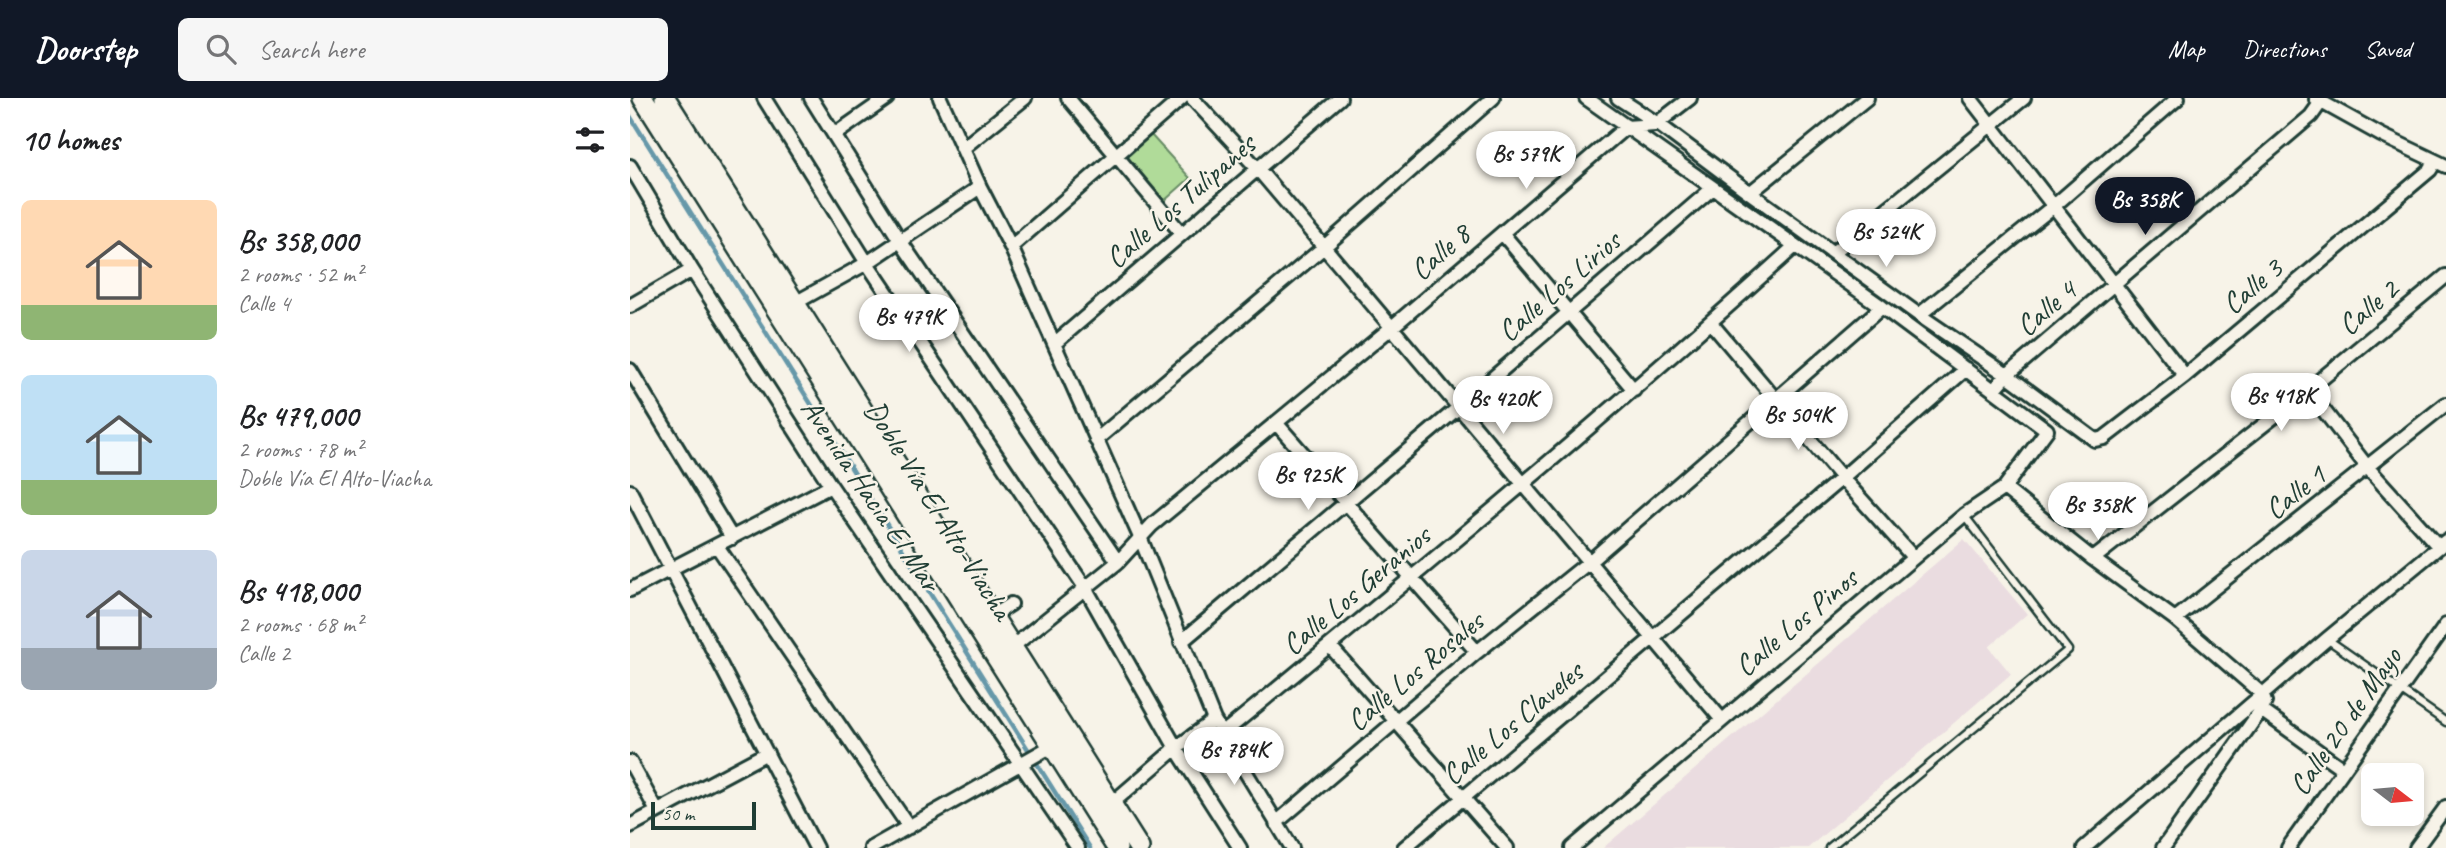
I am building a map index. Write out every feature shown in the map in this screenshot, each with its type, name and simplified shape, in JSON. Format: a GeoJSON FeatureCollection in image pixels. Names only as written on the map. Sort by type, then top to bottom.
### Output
{"type":"FeatureCollection","features":[{"type":"Feature","properties":{"kind":"highway","name":"Doble Vía El Alto-Viacha"},"geometry":{"type":"LineString","coordinates":[[643,98],[1049,748],[1117,848]]}},
{"type":"Feature","properties":{"kind":"highway","name":"Doble Vía El Alto-Viacha"},"geometry":{"type":"LineString","coordinates":[[665,98],[1139,848]]}},
{"type":"Feature","properties":{"kind":"street"},"geometry":{"type":"LineString","coordinates":[[764,98],[867,263],[1086,589],[1176,748],[1240,848]]}},
{"type":"Feature","properties":{"kind":"street"},"geometry":{"type":"LineString","coordinates":[[810,98],[901,242],[1118,562]]}},
{"type":"Feature","properties":{"kind":"street"},"geometry":{"type":"LineString","coordinates":[[834,135],[887,98]]}},
{"type":"Feature","properties":{"kind":"street"},"geometry":{"type":"LineString","coordinates":[[940,98],[980,187],[1011,247],[1140,537],[1214,720],[1292,848]]}},
{"type":"Feature","properties":{"kind":"street"},"geometry":{"type":"LineString","coordinates":[[963,148],[1025,98]]}},
{"type":"Feature","properties":{"kind":"street"},"geometry":{"type":"LineString","coordinates":[[1068,98],[1182,234]]}},
{"type":"Feature","properties":{"kind":"street"},"geometry":{"type":"LineString","coordinates":[[1011,247],[1182,98]]}},
{"type":"Feature","properties":{"kind":"street"},"geometry":{"type":"LineString","coordinates":[[1192,98],[1257,168],[1722,720]]}},
{"type":"Feature","properties":{"kind":"street","name":"Calle Los Tulipanes"},"geometry":{"type":"LineString","coordinates":[[1054,344],[1340,98]]}},
{"type":"Feature","properties":{"kind":"street"},"geometry":{"type":"LineString","coordinates":[[1096,440],[1324,247],[1493,98]]}},
{"type":"Feature","properties":{"kind":"street"},"geometry":{"type":"LineString","coordinates":[[1586,98],[1882,307],[1994,390]]}},
{"type":"Feature","properties":{"kind":"street"},"geometry":{"type":"LineString","coordinates":[[1618,98],[1658,124],[1919,315],[2007,374]]}},
{"type":"Feature","properties":{"kind":"street"},"geometry":{"type":"LineString","coordinates":[[1626,127],[1658,124],[1689,98]]}},
{"type":"Feature","properties":{"kind":"street"},"geometry":{"type":"LineString","coordinates":[[1750,192],[1867,98]]}},
{"type":"Feature","properties":{"kind":"street"},"geometry":{"type":"LineString","coordinates":[[1970,98],[2185,376]]}},
{"type":"Feature","properties":{"kind":"street"},"geometry":{"type":"LineString","coordinates":[[1834,252],[2024,98]]}},
{"type":"Feature","properties":{"kind":"street"},"geometry":{"type":"LineString","coordinates":[[1919,315],[2055,205],[2178,98]]}},
{"type":"Feature","properties":{"kind":"street"},"geometry":{"type":"LineString","coordinates":[[2318,100],[2441,164]]}},
{"type":"Feature","properties":{"kind":"street","name":"Calle 4"},"geometry":{"type":"LineString","coordinates":[[1994,390],[2007,374],[2311,116],[2318,100]]}},
{"type":"Feature","properties":{"kind":"street","name":"Calle 8"},"geometry":{"type":"LineString","coordinates":[[1012,647],[1118,562],[1140,537],[1391,328],[1626,127]]}},
{"type":"Feature","properties":{"kind":"street","name":"Calle 3"},"geometry":{"type":"LineString","coordinates":[[2007,374],[2095,440],[2104,438],[2185,376],[2430,170],[2441,164]]}},
{"type":"Feature","properties":{"kind":"street","name":"Avenida Hacia El Mar"},"geometry":{"type":"LineString","coordinates":[[630,166],[692,270],[831,486],[1027,761],[1078,848]]}},
{"type":"Feature","properties":{"kind":"street"},"geometry":{"type":"LineString","coordinates":[[795,303],[901,242],[980,187]]}},
{"type":"Feature","properties":{"kind":"street","name":"Calle Los Lirios"},"geometry":{"type":"LineString","coordinates":[[1181,642],[1458,408],[1713,187]]}},
{"type":"Feature","properties":{"kind":"street"},"geometry":{"type":"LineString","coordinates":[[1502,233],[1634,390]]}},
{"type":"Feature","properties":{"kind":"street","name":"Calle Los Geranios"},"geometry":{"type":"LineString","coordinates":[[1222,734],[1634,390],[1795,246]]}},
{"type":"Feature","properties":{"kind":"street"},"geometry":{"type":"LineString","coordinates":[[630,306],[692,270]]}},
{"type":"Feature","properties":{"kind":"street","name":"Calle 2"},"geometry":{"type":"LineString","coordinates":[[2093,559],[2308,390],[2446,276]]}},
{"type":"Feature","properties":{"kind":"street","name":"Calle Los Rosales"},"geometry":{"type":"LineString","coordinates":[[1276,822],[1477,652],[1589,562],[1882,307]]}},
{"type":"Feature","properties":{"kind":"street"},"geometry":{"type":"LineString","coordinates":[[1711,323],[1842,478],[1913,557]]}},
{"type":"Feature","properties":{"kind":"street","name":"Calle Los Claveles"},"geometry":{"type":"LineString","coordinates":[[1404,848],[1842,478],[1966,369]]}},
{"type":"Feature","properties":{"kind":"street"},"geometry":{"type":"LineString","coordinates":[[630,370],[732,538]]}},
{"type":"Feature","properties":{"kind":"street","name":"Calle Los Pinos"},"geometry":{"type":"LineString","coordinates":[[1572,848],[1964,514],[2004,488],[2047,430],[1994,390]]}},
{"type":"Feature","properties":{"kind":"street"},"geometry":{"type":"LineString","coordinates":[[2084,848],[2262,694],[2442,544],[2368,468],[2308,390]]}},
{"type":"Feature","properties":{"kind":"street","name":"Calle 1"},"geometry":{"type":"LineString","coordinates":[[2175,619],[2446,404]]}},
{"type":"Feature","properties":{"kind":"street"},"geometry":{"type":"LineString","coordinates":[[1277,424],[1410,579],[1477,652]]}},
{"type":"Feature","properties":{"kind":"street"},"geometry":{"type":"LineString","coordinates":[[630,590],[831,486]]}},
{"type":"Feature","properties":{"kind":"street"},"geometry":{"type":"LineString","coordinates":[[2004,488],[2093,559],[2175,619],[2262,694],[2265,702],[2261,710],[2163,848]]}},
{"type":"Feature","properties":{"kind":"street"},"geometry":{"type":"LineString","coordinates":[[630,491],[816,848]]}},
{"type":"Feature","properties":{"kind":"street"},"geometry":{"type":"LineString","coordinates":[[717,546],[909,827]]}},
{"type":"Feature","properties":{"kind":"street"},"geometry":{"type":"LineString","coordinates":[[992,616],[1011,604]]}},
{"type":"Feature","properties":{"kind":"street","name":"Calle 20 de Mayo"},"geometry":{"type":"LineString","coordinates":[[2288,848],[2446,625]]}},
{"type":"Feature","properties":{"kind":"street"},"geometry":{"type":"LineString","coordinates":[[1330,646],[1507,848]]}},
{"type":"Feature","properties":{"kind":"street"},"geometry":{"type":"LineString","coordinates":[[2261,710],[2343,769]]}},
{"type":"Feature","properties":{"kind":"street"},"geometry":{"type":"LineString","coordinates":[[1111,804],[1176,748],[1214,720]]}},
{"type":"Feature","properties":{"kind":"street"},"geometry":{"type":"LineString","coordinates":[[871,848],[1049,748]]}},
{"type":"Feature","properties":{"kind":"street"},"geometry":{"type":"LineString","coordinates":[[630,826],[767,753]]}},
{"type":"Feature","properties":{"kind":"street"},"geometry":{"type":"LineString","coordinates":[[630,762],[657,811]]}},
{"type":"Feature","properties":{"kind":"street"},"geometry":{"type":"LineString","coordinates":[[2416,848],[2446,807]]}},
{"type":"Feature","properties":{"kind":"lane"},"geometry":{"type":"LineString","coordinates":[[1829,848],[2068,650],[1964,514]]}},
{"type":"Feature","properties":{"kind":"lane"},"geometry":{"type":"LineString","coordinates":[[2327,639],[2446,722]]}},
{"type":"Feature","properties":{"kind":"shaded area"},"geometry":{"type":"Polygon","coordinates":[[[1964,539],[2027,614],[1989,647],[2011,674],[1808,848],[1603,848],[1964,539]]]}},
{"type":"Feature","properties":{"kind":"green space"},"geometry":{"type":"Polygon","coordinates":[[[1151,135],[1190,178],[1163,202],[1124,160],[1151,135]]]}},
{"type":"Feature","properties":{"kind":"waterway"},"geometry":{"type":"LineString","coordinates":[[630,116],[1090,848]]}}]}
